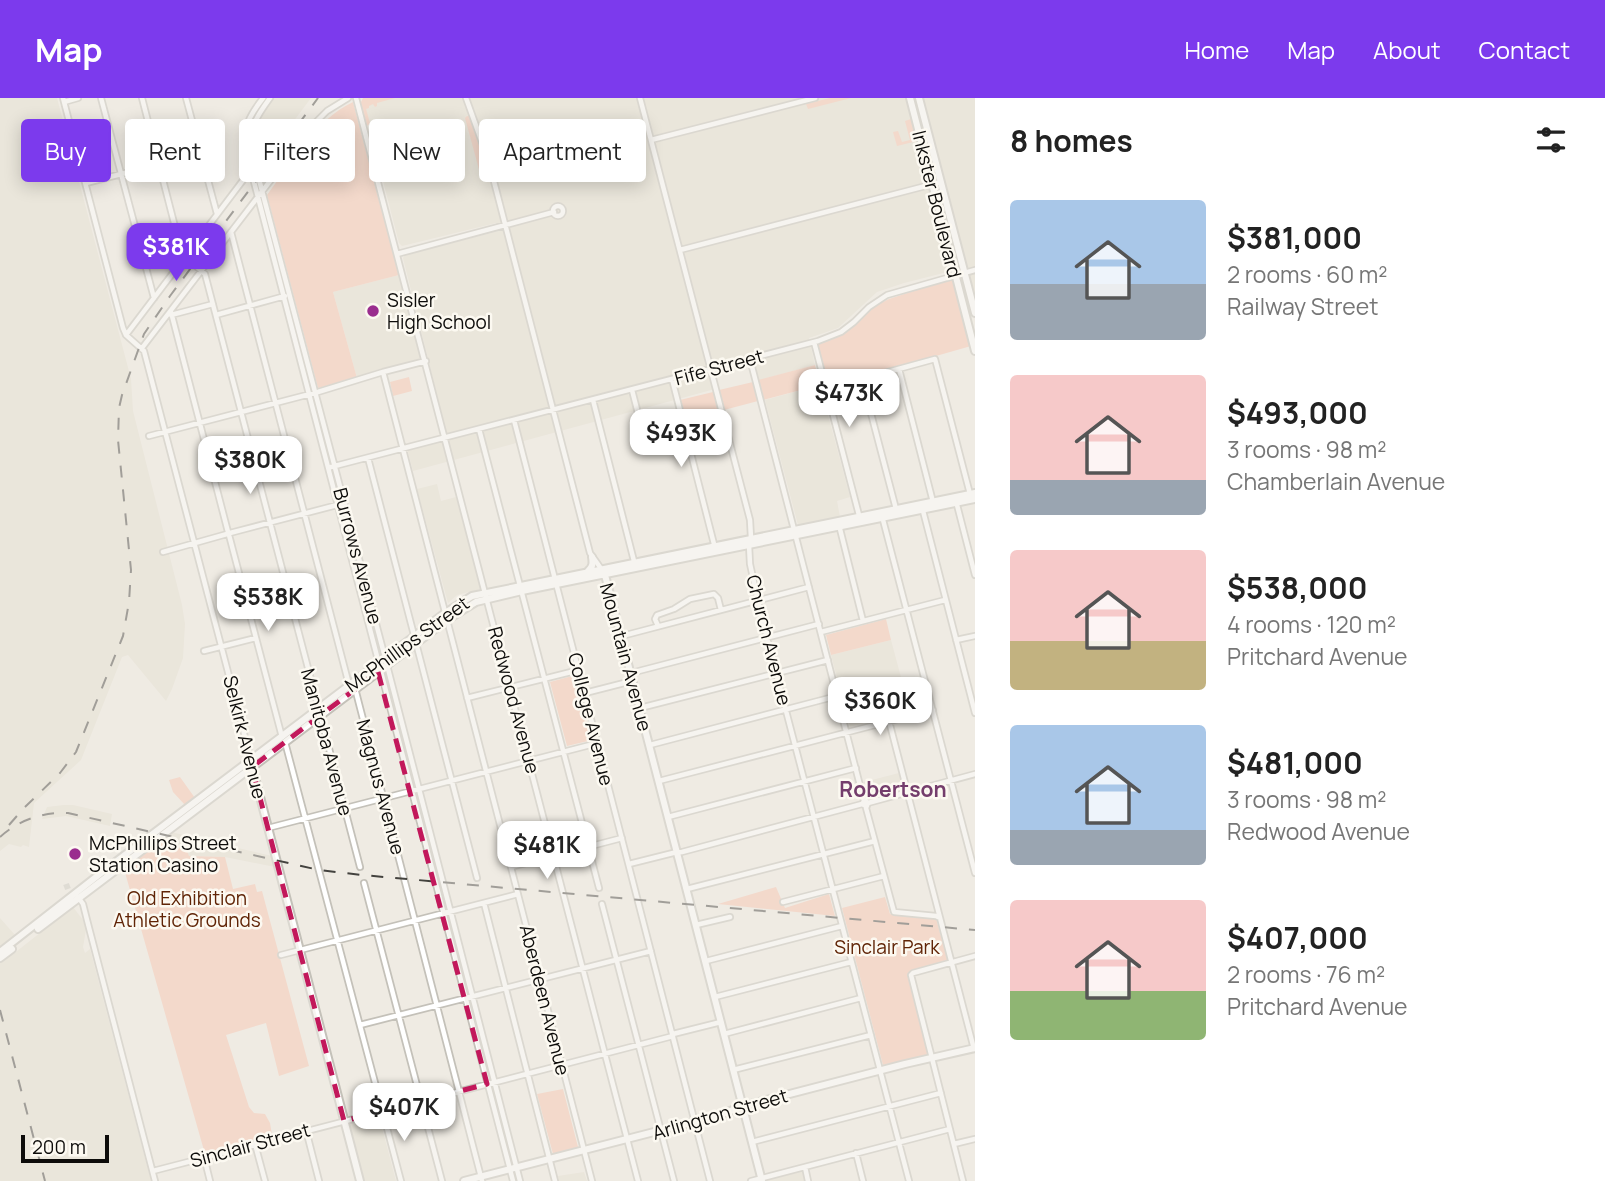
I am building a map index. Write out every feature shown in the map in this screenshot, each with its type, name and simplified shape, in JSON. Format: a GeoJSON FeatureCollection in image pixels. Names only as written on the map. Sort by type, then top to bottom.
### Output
{"type":"FeatureCollection","features":[{"type":"Feature","properties":{"kind":"main road","name":"Inkster Boulevard"},"geometry":{"type":"LineString","coordinates":[[910,98],[975,351]]}},
{"type":"Feature","properties":{"kind":"main road","name":"Inkster Boulevard"},"geometry":{"type":"LineString","coordinates":[[919,98],[975,313]]}},
{"type":"Feature","properties":{"kind":"main road","name":"McPhillips Street"},"geometry":{"type":"LineString","coordinates":[[0,958],[467,598],[973,495]]}},
{"type":"Feature","properties":{"kind":"main road","name":"McPhillips Street"},"geometry":{"type":"LineString","coordinates":[[882,515],[896,509],[956,500]]}},
{"type":"Feature","properties":{"kind":"main road"},"geometry":{"type":"LineString","coordinates":[[586,573],[592,568],[592,557]]}},
{"type":"Feature","properties":{"kind":"main road","name":"McPhillips Street"},"geometry":{"type":"LineString","coordinates":[[556,582],[586,573],[603,572]]}},
{"type":"Feature","properties":{"kind":"main road","name":"Mountain Avenue"},"geometry":{"type":"LineString","coordinates":[[603,572],[622,636],[762,1180]]}},
{"type":"Feature","properties":{"kind":"main road","name":"McPhillips Street"},"geometry":{"type":"LineString","coordinates":[[218,789],[238,777],[251,763]]}},
{"type":"Feature","properties":{"kind":"main road","name":"Selkirk Avenue"},"geometry":{"type":"LineString","coordinates":[[251,763],[360,1181]]}},
{"type":"Feature","properties":{"kind":"main road"},"geometry":{"type":"LineString","coordinates":[[238,777],[249,775],[256,782]]}},
{"type":"Feature","properties":{"kind":"main road"},"geometry":{"type":"LineString","coordinates":[[66,901],[68,889]]}},
{"type":"Feature","properties":{"kind":"main road","name":"McPhillips Street"},"geometry":{"type":"LineString","coordinates":[[0,953],[66,901],[77,896]]}},
{"type":"Feature","properties":{"kind":"main road","name":"Arlington Street"},"geometry":{"type":"LineString","coordinates":[[464,1181],[482,1179],[880,1070],[975,1049]]}},
{"type":"Feature","properties":{"kind":"street"},"geometry":{"type":"LineString","coordinates":[[78,98],[64,100],[126,335],[142,348],[318,119],[348,98]]}},
{"type":"Feature","properties":{"kind":"street"},"geometry":{"type":"LineString","coordinates":[[101,98],[154,298]]}},
{"type":"Feature","properties":{"kind":"street","name":"Manitoba Avenue"},"geometry":{"type":"LineString","coordinates":[[142,98],[147,119]]}},
{"type":"Feature","properties":{"kind":"street"},"geometry":{"type":"LineString","coordinates":[[186,98],[191,119]]}},
{"type":"Feature","properties":{"kind":"street"},"geometry":{"type":"LineString","coordinates":[[254,98],[262,102]]}},
{"type":"Feature","properties":{"kind":"street","name":"Burrows Avenue"},"geometry":{"type":"LineString","coordinates":[[250,119],[262,102],[270,98]]}},
{"type":"Feature","properties":{"kind":"street","name":"Redwood Avenue"},"geometry":{"type":"LineString","coordinates":[[356,98],[638,1181]]}},
{"type":"Feature","properties":{"kind":"street","name":"Mountain Avenue"},"geometry":{"type":"LineString","coordinates":[[466,98],[489,162],[592,557],[603,572]]}},
{"type":"Feature","properties":{"kind":"street","name":"Church Avenue"},"geometry":{"type":"LineString","coordinates":[[640,98],[750,520],[750,564],[758,601],[909,1181]]}},
{"type":"Feature","properties":{"kind":"street"},"geometry":{"type":"LineString","coordinates":[[651,140],[816,98]]}},
{"type":"Feature","properties":{"kind":"street"},"geometry":{"type":"LineString","coordinates":[[86,183],[125,173]]}},
{"type":"Feature","properties":{"kind":"street","name":"Manitoba Avenue"},"geometry":{"type":"LineString","coordinates":[[164,182],[182,254],[205,274],[360,867]]}},
{"type":"Feature","properties":{"kind":"street"},"geometry":{"type":"LineString","coordinates":[[208,182],[217,215]]}},
{"type":"Feature","properties":{"kind":"street"},"geometry":{"type":"LineString","coordinates":[[126,335],[244,182]]}},
{"type":"Feature","properties":{"kind":"street","name":"Burrows Avenue"},"geometry":{"type":"LineString","coordinates":[[256,182],[287,296]]}},
{"type":"Feature","properties":{"kind":"street","name":"Burrows Avenue"},"geometry":{"type":"LineString","coordinates":[[259,182],[447,912],[487,1084],[513,1169],[520,1181]]}},
{"type":"Feature","properties":{"kind":"street"},"geometry":{"type":"LineString","coordinates":[[680,250],[941,182]]}},
{"type":"Feature","properties":{"kind":"street"},"geometry":{"type":"LineString","coordinates":[[397,254],[554,212]]}},
{"type":"Feature","properties":{"kind":"street","name":"Magnus Avenue"},"geometry":{"type":"LineString","coordinates":[[231,232],[345,668],[356,692],[482,1179]]}},
{"type":"Feature","properties":{"kind":"street","name":"Fife Street"},"geometry":{"type":"LineString","coordinates":[[331,467],[814,342],[841,332],[887,295],[975,270]]}},
{"type":"Feature","properties":{"kind":"street"},"geometry":{"type":"LineString","coordinates":[[216,314],[287,296]]}},
{"type":"Feature","properties":{"kind":"street"},"geometry":{"type":"LineString","coordinates":[[171,313],[213,304]]}},
{"type":"Feature","properties":{"kind":"street"},"geometry":{"type":"LineString","coordinates":[[171,313],[401,1181]]}},
{"type":"Feature","properties":{"kind":"street"},"geometry":{"type":"LineString","coordinates":[[814,342],[861,519]]}},
{"type":"Feature","properties":{"kind":"street","name":"Selkirk Avenue"},"geometry":{"type":"LineString","coordinates":[[142,348],[251,763]]}},
{"type":"Feature","properties":{"kind":"street"},"geometry":{"type":"LineString","coordinates":[[750,359],[894,912],[940,918]]}},
{"type":"Feature","properties":{"kind":"street"},"geometry":{"type":"LineString","coordinates":[[896,509],[862,379],[935,359],[973,495]]}},
{"type":"Feature","properties":{"kind":"street"},"geometry":{"type":"LineString","coordinates":[[149,436],[276,404],[426,361]]}},
{"type":"Feature","properties":{"kind":"street"},"geometry":{"type":"LineString","coordinates":[[899,369],[933,502]]}},
{"type":"Feature","properties":{"kind":"street","name":"Aberdeen Avenue"},"geometry":{"type":"LineString","coordinates":[[383,372],[592,1181]]}},
{"type":"Feature","properties":{"kind":"street"},"geometry":{"type":"LineString","coordinates":[[671,379],[715,549]]}},
{"type":"Feature","properties":{"kind":"street"},"geometry":{"type":"LineString","coordinates":[[632,390],[643,432]]}},
{"type":"Feature","properties":{"kind":"street"},"geometry":{"type":"LineString","coordinates":[[593,400],[636,565]]}},
{"type":"Feature","properties":{"kind":"street","name":"College Avenue"},"geometry":{"type":"LineString","coordinates":[[514,420],[710,1181]]}},
{"type":"Feature","properties":{"kind":"street"},"geometry":{"type":"LineString","coordinates":[[479,429],[599,888]]}},
{"type":"Feature","properties":{"kind":"street"},"geometry":{"type":"LineString","coordinates":[[368,458],[477,878]]}},
{"type":"Feature","properties":{"kind":"street"},"geometry":{"type":"LineString","coordinates":[[956,500],[975,575]]}},
{"type":"Feature","properties":{"kind":"street"},"geometry":{"type":"LineString","coordinates":[[163,552],[341,504]]}},
{"type":"Feature","properties":{"kind":"street"},"geometry":{"type":"LineString","coordinates":[[922,507],[975,713]]}},
{"type":"Feature","properties":{"kind":"street"},"geometry":{"type":"LineString","coordinates":[[882,515],[975,873]]}},
{"type":"Feature","properties":{"kind":"street"},"geometry":{"type":"LineString","coordinates":[[838,524],[863,621]]}},
{"type":"Feature","properties":{"kind":"street"},"geometry":{"type":"LineString","coordinates":[[967,542],[975,541]]}},
{"type":"Feature","properties":{"kind":"street"},"geometry":{"type":"LineString","coordinates":[[622,636],[809,587]]}},
{"type":"Feature","properties":{"kind":"street"},"geometry":{"type":"LineString","coordinates":[[658,626],[655,619],[657,615],[690,599],[714,594],[721,610]]}},
{"type":"Feature","properties":{"kind":"street"},"geometry":{"type":"LineString","coordinates":[[821,632],[946,600]]}},
{"type":"Feature","properties":{"kind":"street"},"geometry":{"type":"LineString","coordinates":[[631,673],[819,624]]}},
{"type":"Feature","properties":{"kind":"street"},"geometry":{"type":"LineString","coordinates":[[956,640],[975,636]]}},
{"type":"Feature","properties":{"kind":"street"},"geometry":{"type":"LineString","coordinates":[[204,652],[256,638]]}},
{"type":"Feature","properties":{"kind":"street"},"geometry":{"type":"LineString","coordinates":[[640,708],[828,660]]}},
{"type":"Feature","properties":{"kind":"street"},"geometry":{"type":"LineString","coordinates":[[467,698],[579,670]]}},
{"type":"Feature","properties":{"kind":"street"},"geometry":{"type":"LineString","coordinates":[[585,693],[633,681]]}},
{"type":"Feature","properties":{"kind":"street"},"geometry":{"type":"LineString","coordinates":[[650,745],[838,696]]}},
{"type":"Feature","properties":{"kind":"street"},"geometry":{"type":"LineString","coordinates":[[659,781],[933,710]]}},
{"type":"Feature","properties":{"kind":"street"},"geometry":{"type":"LineString","coordinates":[[889,721],[975,1049]]}},
{"type":"Feature","properties":{"kind":"street"},"geometry":{"type":"LineString","coordinates":[[268,828],[598,743]]}},
{"type":"Feature","properties":{"kind":"street"},"geometry":{"type":"LineString","coordinates":[[668,817],[856,768]]}},
{"type":"Feature","properties":{"kind":"street"},"geometry":{"type":"LineString","coordinates":[[629,864],[975,774]]}},
{"type":"Feature","properties":{"kind":"street"},"geometry":{"type":"LineString","coordinates":[[511,867],[622,838]]}},
{"type":"Feature","properties":{"kind":"street"},"geometry":{"type":"LineString","coordinates":[[687,889],[875,841]]}},
{"type":"Feature","properties":{"kind":"street"},"geometry":{"type":"LineString","coordinates":[[783,902],[884,876]]}},
{"type":"Feature","properties":{"kind":"street"},"geometry":{"type":"LineString","coordinates":[[364,883],[442,1181]]}},
{"type":"Feature","properties":{"kind":"street"},"geometry":{"type":"LineString","coordinates":[[281,955],[518,894]]}},
{"type":"Feature","properties":{"kind":"street"},"geometry":{"type":"LineString","coordinates":[[77,896],[83,904],[88,920],[155,1181]]}},
{"type":"Feature","properties":{"kind":"street"},"geometry":{"type":"LineString","coordinates":[[484,903],[555,1181]]}},
{"type":"Feature","properties":{"kind":"street"},"geometry":{"type":"LineString","coordinates":[[603,904],[674,1181]]}},
{"type":"Feature","properties":{"kind":"street","name":"Burrows Avenue"},"geometry":{"type":"LineString","coordinates":[[447,912],[494,1082],[513,1169],[513,1181]]}},
{"type":"Feature","properties":{"kind":"street"},"geometry":{"type":"LineString","coordinates":[[696,925],[730,917]]}},
{"type":"Feature","properties":{"kind":"street"},"geometry":{"type":"LineString","coordinates":[[706,961],[842,926]]}},
{"type":"Feature","properties":{"kind":"street"},"geometry":{"type":"LineString","coordinates":[[360,1026],[651,951]]}},
{"type":"Feature","properties":{"kind":"street"},"geometry":{"type":"LineString","coordinates":[[963,1181],[911,976],[913,972],[975,956]]}},
{"type":"Feature","properties":{"kind":"street"},"geometry":{"type":"LineString","coordinates":[[715,997],[851,962]]}},
{"type":"Feature","properties":{"kind":"street"},"geometry":{"type":"LineString","coordinates":[[724,1034],[861,998]]}},
{"type":"Feature","properties":{"kind":"street","name":"Sinclair Street"},"geometry":{"type":"LineString","coordinates":[[153,1171],[721,1022]]}},
{"type":"Feature","properties":{"kind":"street"},"geometry":{"type":"LineString","coordinates":[[733,1070],[871,1035]]}},
{"type":"Feature","properties":{"kind":"street"},"geometry":{"type":"LineString","coordinates":[[752,1142],[941,1093]]}},
{"type":"Feature","properties":{"kind":"street"},"geometry":{"type":"LineString","coordinates":[[751,1181],[950,1129]]}},
{"type":"Feature","properties":{"kind":"street"},"geometry":{"type":"LineString","coordinates":[[306,1130],[319,1181]]}},
{"type":"Feature","properties":{"kind":"street"},"geometry":{"type":"LineString","coordinates":[[954,1144],[975,1139]]}},
{"type":"Feature","properties":{"kind":"street"},"geometry":{"type":"LineString","coordinates":[[255,1144],[265,1181]]}},
{"type":"Feature","properties":{"kind":"street"},"geometry":{"type":"LineString","coordinates":[[856,1153],[863,1181]]}},
{"type":"Feature","properties":{"kind":"street"},"geometry":{"type":"LineString","coordinates":[[204,1157],[210,1181]]}},
{"type":"Feature","properties":{"kind":"street"},"geometry":{"type":"LineString","coordinates":[[804,1167],[808,1181]]}},
{"type":"Feature","properties":{"kind":"highlighted area"},"geometry":{"type":"Polygon","coordinates":[[[378,672],[487,1084],[344,1121],[252,767],[378,672]]]}},
{"type":"Feature","properties":{"kind":"shaded area"},"geometry":{"type":"Polygon","coordinates":[[[0,98],[57,98],[63,119],[21,119],[21,182],[79,182],[131,379],[133,411],[182,605],[185,624],[183,658],[166,701],[128,655],[122,657],[81,760],[34,803],[29,847],[9,844],[0,851],[0,98]]]}},
{"type":"Feature","properties":{"kind":"shaded area"},"geometry":{"type":"Polygon","coordinates":[[[274,98],[311,98],[295,119],[260,119],[274,98]]]}},
{"type":"Feature","properties":{"kind":"shaded area"},"geometry":{"type":"Polygon","coordinates":[[[371,98],[975,98],[975,299],[967,267],[904,283],[877,292],[838,328],[809,338],[815,365],[757,381],[750,357],[710,368],[715,389],[413,471],[407,448],[446,438],[446,431],[403,258],[405,255],[499,231],[496,223],[402,246],[383,182],[465,182],[465,119],[369,119],[369,126],[363,103],[371,98]]]}},
{"type":"Feature","properties":{"kind":"shaded area","name":"Sisler High School"},"geometry":{"type":"Polygon","coordinates":[[[399,275],[421,359],[376,370],[357,378],[333,292],[399,275]]]}},
{"type":"Feature","properties":{"kind":"shaded area"},"geometry":{"type":"Polygon","coordinates":[[[820,385],[850,497],[837,501],[840,517],[798,525],[765,400],[820,385]]]}},
{"type":"Feature","properties":{"kind":"shaded area"},"geometry":{"type":"Polygon","coordinates":[[[437,484],[441,501],[456,497],[481,589],[457,595],[448,603],[417,489],[437,484]]]}},
{"type":"Feature","properties":{"kind":"shaded area"},"geometry":{"type":"Polygon","coordinates":[[[891,640],[910,711],[850,727],[831,655],[891,640]]]}},
{"type":"Feature","properties":{"kind":"shaded area"},"geometry":{"type":"Polygon","coordinates":[[[899,773],[903,788],[868,797],[864,782],[899,773]]]}},
{"type":"Feature","properties":{"kind":"shaded area"},"geometry":{"type":"Polygon","coordinates":[[[64,805],[112,814],[110,826],[66,816],[42,819],[47,807],[64,805]]]}},
{"type":"Feature","properties":{"kind":"shaded area"},"geometry":{"type":"Polygon","coordinates":[[[171,832],[272,856],[275,867],[225,857],[188,856],[158,842],[171,832]]]}},
{"type":"Feature","properties":{"kind":"shaded area"},"geometry":{"type":"Polygon","coordinates":[[[73,907],[83,920],[86,930],[83,947],[85,953],[90,949],[151,1181],[0,1181],[0,961],[3,962],[73,907]]]}},
{"type":"Feature","properties":{"kind":"shaded area"},"geometry":{"type":"Polygon","coordinates":[[[0,918],[15,935],[0,947],[0,918]]]}},
{"type":"Feature","properties":{"kind":"shaded area"},"geometry":{"type":"Polygon","coordinates":[[[379,1116],[396,1181],[364,1181],[349,1124],[379,1116]]]}},
{"type":"Feature","properties":{"kind":"shaded area"},"geometry":{"type":"Polygon","coordinates":[[[803,1170],[806,1181],[766,1179],[803,1170]]]}},
{"type":"Feature","properties":{"kind":"shaded area"},"geometry":{"type":"Polygon","coordinates":[[[584,1172],[587,1181],[559,1181],[558,1176],[584,1172]]]}},
{"type":"Feature","properties":{"kind":"green space"},"geometry":{"type":"Polygon","coordinates":[[[363,98],[395,98],[377,103],[375,107],[373,104],[366,109],[369,120],[367,126],[360,104],[363,98]]]}},
{"type":"Feature","properties":{"kind":"green space"},"geometry":{"type":"Polygon","coordinates":[[[830,98],[851,98],[808,109],[806,104],[830,98]]]}},
{"type":"Feature","properties":{"kind":"green space"},"geometry":{"type":"Polygon","coordinates":[[[353,102],[369,162],[369,182],[374,182],[399,275],[333,292],[357,378],[318,388],[267,195],[276,182],[355,182],[355,119],[327,119],[353,102]]]}},
{"type":"Feature","properties":{"kind":"green space"},"geometry":{"type":"Polygon","coordinates":[[[469,116],[479,145],[479,169],[465,118],[469,116]]]}},
{"type":"Feature","properties":{"kind":"green space"},"geometry":{"type":"Polygon","coordinates":[[[911,119],[917,141],[897,146],[893,132],[898,131],[902,142],[910,140],[905,121],[911,119]]]}},
{"type":"Feature","properties":{"kind":"green space"},"geometry":{"type":"Polygon","coordinates":[[[953,278],[971,346],[866,376],[826,382],[817,343],[831,340],[875,306],[889,299],[953,278]]]}},
{"type":"Feature","properties":{"kind":"green space"},"geometry":{"type":"Polygon","coordinates":[[[815,365],[820,385],[763,400],[758,380],[815,365]]]}},
{"type":"Feature","properties":{"kind":"green space"},"geometry":{"type":"Polygon","coordinates":[[[409,377],[412,391],[393,396],[390,382],[409,377]]]}},
{"type":"Feature","properties":{"kind":"green space"},"geometry":{"type":"Polygon","coordinates":[[[753,382],[758,401],[724,410],[719,390],[753,382]]]}},
{"type":"Feature","properties":{"kind":"green space"},"geometry":{"type":"Polygon","coordinates":[[[713,392],[719,411],[685,420],[680,400],[713,392]]]}},
{"type":"Feature","properties":{"kind":"green space"},"geometry":{"type":"Polygon","coordinates":[[[342,507],[382,656],[381,658],[379,657],[342,507]]]}},
{"type":"Feature","properties":{"kind":"green space"},"geometry":{"type":"Polygon","coordinates":[[[886,619],[891,640],[831,655],[826,635],[886,619]]]}},
{"type":"Feature","properties":{"kind":"green space"},"geometry":{"type":"Polygon","coordinates":[[[384,672],[387,672],[415,788],[413,786],[384,672]]]}},
{"type":"Feature","properties":{"kind":"green space"},"geometry":{"type":"Polygon","coordinates":[[[576,675],[592,740],[567,746],[550,682],[576,675]]]}},
{"type":"Feature","properties":{"kind":"green space"},"geometry":{"type":"Polygon","coordinates":[[[180,777],[195,798],[185,805],[173,792],[169,780],[180,777]]]}},
{"type":"Feature","properties":{"kind":"green space"},"geometry":{"type":"Polygon","coordinates":[[[417,792],[438,871],[437,873],[415,793],[417,792]]]}},
{"type":"Feature","properties":{"kind":"green space","name":"Old Exhibition Athletic Grounds"},"geometry":{"type":"Polygon","coordinates":[[[158,842],[185,846],[189,856],[225,857],[233,889],[255,884],[257,892],[262,891],[309,1066],[279,1076],[266,1023],[226,1035],[249,1107],[254,1113],[265,1114],[272,1135],[205,1154],[124,869],[158,842]]]}},
{"type":"Feature","properties":{"kind":"green space"},"geometry":{"type":"Polygon","coordinates":[[[776,887],[785,908],[829,894],[835,916],[718,904],[776,887]]]}},
{"type":"Feature","properties":{"kind":"green space","name":"Sinclair Park"},"geometry":{"type":"Polygon","coordinates":[[[885,897],[890,914],[936,918],[948,962],[909,973],[928,1055],[883,1065],[842,908],[885,897]]]}},
{"type":"Feature","properties":{"kind":"green space"},"geometry":{"type":"Polygon","coordinates":[[[448,914],[470,994],[467,996],[446,915],[448,914]]]}},
{"type":"Feature","properties":{"kind":"green space"},"geometry":{"type":"Polygon","coordinates":[[[469,1000],[492,1080],[490,1082],[488,1081],[469,1000]]]}},
{"type":"Feature","properties":{"kind":"green space"},"geometry":{"type":"Polygon","coordinates":[[[492,1085],[512,1158],[512,1164],[490,1086],[492,1085]]]}},
{"type":"Feature","properties":{"kind":"green space"},"geometry":{"type":"Polygon","coordinates":[[[563,1089],[578,1147],[553,1154],[537,1094],[563,1089]]]}},
{"type":"Feature","properties":{"kind":"tunnel"},"geometry":{"type":"LineString","coordinates":[[66,884],[68,889]]}},
{"type":"Feature","properties":{"kind":"railway"},"geometry":{"type":"LineString","coordinates":[[9,825],[60,773],[76,752],[123,636],[131,570],[118,440],[119,408],[144,334],[318,98]]}},
{"type":"Feature","properties":{"kind":"railway"},"geometry":{"type":"LineString","coordinates":[[0,837],[31,818],[68,813],[319,870],[975,930]]}},
{"type":"Feature","properties":{"kind":"railway"},"geometry":{"type":"LineString","coordinates":[[0,1010],[45,1181]]}},
{"type":"Feature","properties":{"kind":"place","name":"Sisler High School"},"geometry":{"type":"Point","coordinates":[373,311]}},
{"type":"Feature","properties":{"kind":"place","name":"McPhillips Street Station Casino"},"geometry":{"type":"Point","coordinates":[75,854]}},
{"type":"Feature","properties":{"kind":"district","name":"Robertson"},"geometry":{"type":"Point","coordinates":[893,789]}}]}
